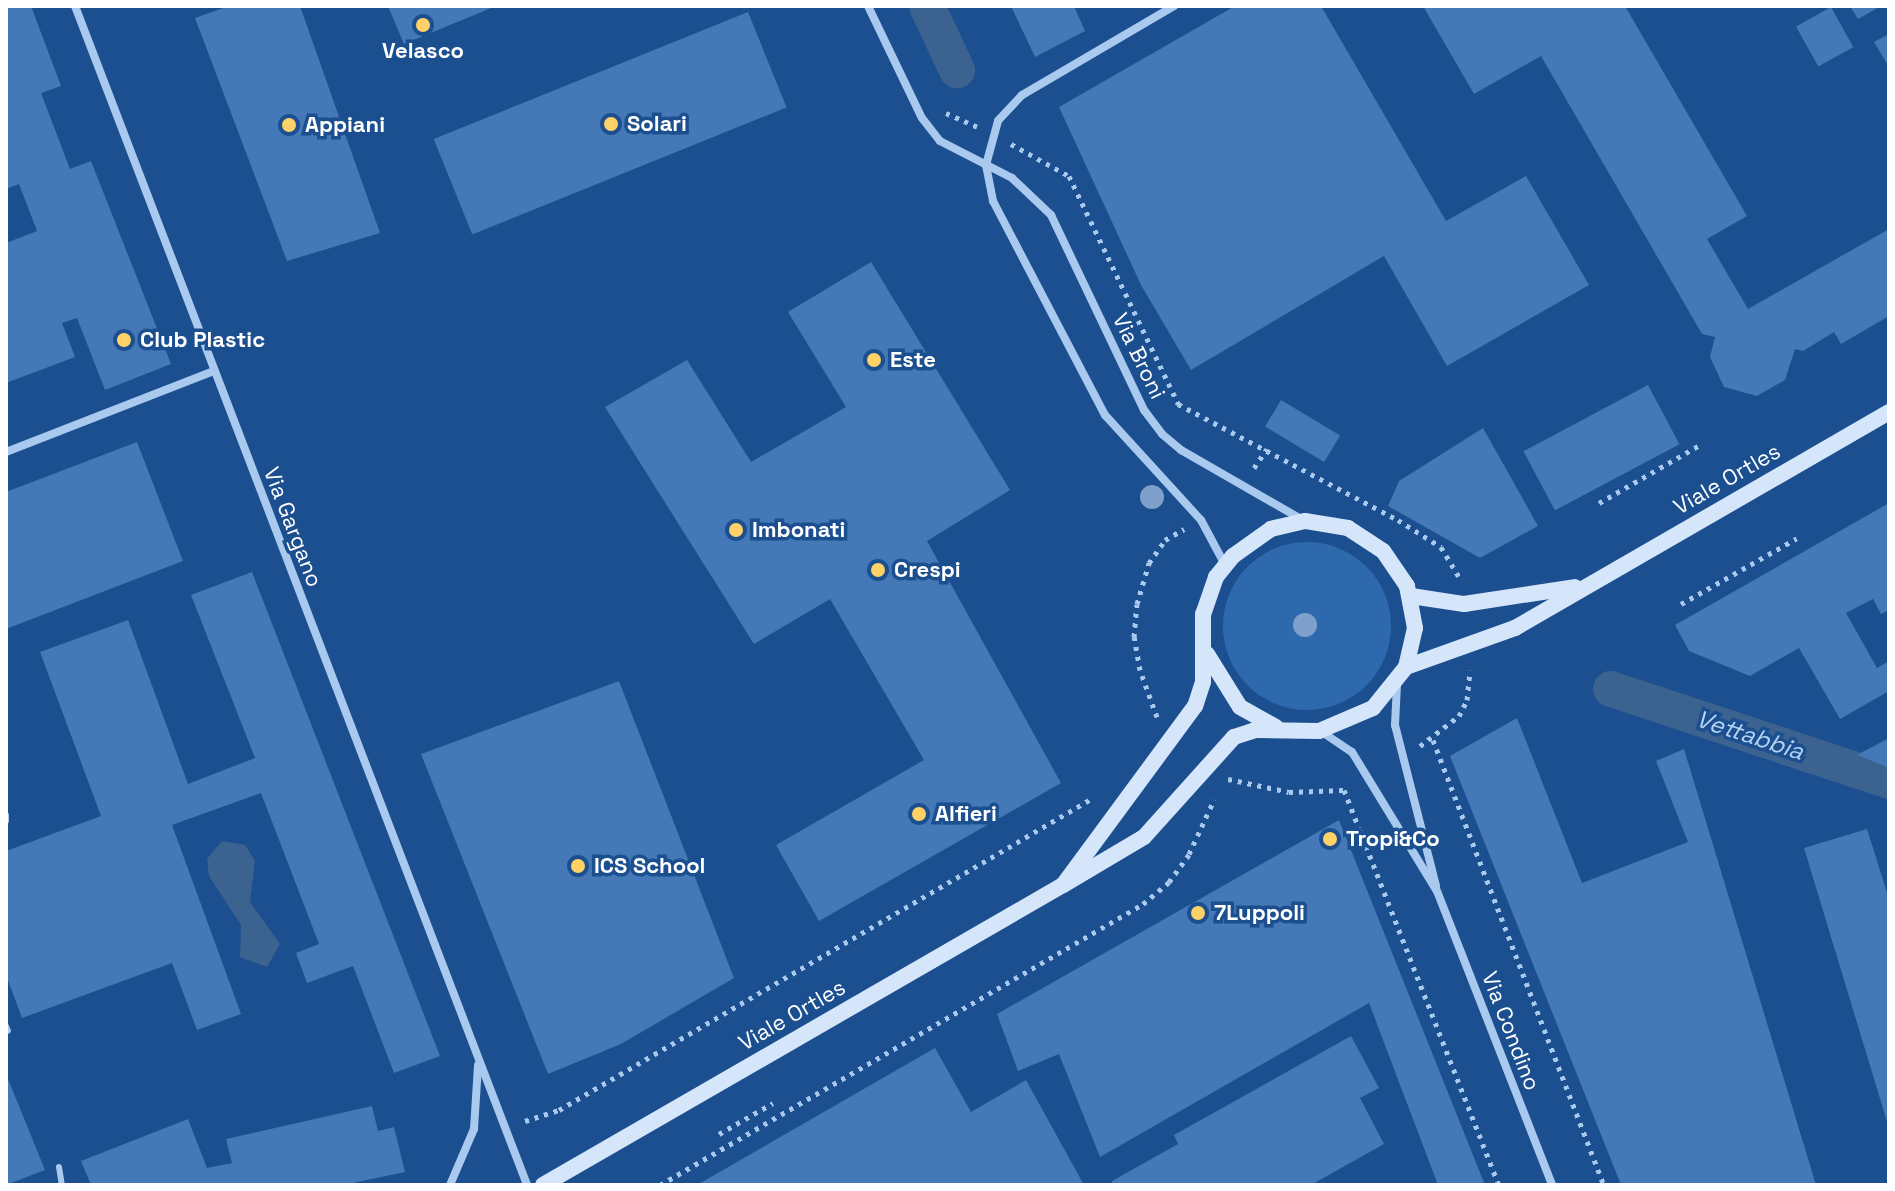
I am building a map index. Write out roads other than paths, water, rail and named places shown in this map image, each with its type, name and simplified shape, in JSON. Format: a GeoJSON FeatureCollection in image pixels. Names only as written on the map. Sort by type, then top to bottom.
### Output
{"type":"FeatureCollection","features":[{"type":"Feature","properties":{"kind":"street","name":"Via Gargano"},"geometry":{"type":"LineString","coordinates":[[75,6],[527,1185]]}},
{"type":"Feature","properties":{"kind":"street","name":"Via Broni"},"geometry":{"type":"LineString","coordinates":[[868,6],[922,118],[940,141],[1012,178],[1051,215],[1144,410],[1162,434],[1181,450],[1305,521]]}},
{"type":"Feature","properties":{"kind":"street"},"geometry":{"type":"LineString","coordinates":[[1174,6],[1022,95],[998,121],[986,165],[993,201],[1105,415],[1201,520],[1225,565]]}},
{"type":"Feature","properties":{"kind":"street"},"geometry":{"type":"LineString","coordinates":[[6,452],[214,371]]}},
{"type":"Feature","properties":{"kind":"street","name":"Viale Ortles"},"geometry":{"type":"LineString","coordinates":[[1406,667],[1515,628],[1889,412]]}},
{"type":"Feature","properties":{"kind":"street","name":"Viale Ortles"},"geometry":{"type":"LineString","coordinates":[[543,1185],[1063,885],[1144,837],[1234,737],[1256,730],[1319,731],[1362,715],[1397,684],[1406,667],[1415,628],[1411,596],[1393,561],[1374,542],[1334,524],[1305,521],[1260,534],[1225,565],[1203,614],[1205,650],[1195,706],[1063,885]]}},
{"type":"Feature","properties":{"kind":"street","name":"Viale Ortles"},"geometry":{"type":"LineString","coordinates":[[1411,596],[1464,604],[1587,584]]}},
{"type":"Feature","properties":{"kind":"street","name":"Viale Ortles"},"geometry":{"type":"LineString","coordinates":[[1205,650],[1221,684],[1240,707],[1285,730]]}},
{"type":"Feature","properties":{"kind":"street","name":"Via Condino"},"geometry":{"type":"LineString","coordinates":[[1397,684],[1395,725],[1437,891],[1552,1185]]}},
{"type":"Feature","properties":{"kind":"street","name":"Via Condino"},"geometry":{"type":"LineString","coordinates":[[1319,731],[1352,752],[1437,891]]}},
{"type":"Feature","properties":{"kind":"street","name":"Via Gargano"},"geometry":{"type":"LineString","coordinates":[[450,1185],[474,1129],[478,1060]]}},
{"type":"Feature","properties":{"kind":"lane"},"geometry":{"type":"LineString","coordinates":[[6,815],[6,821]]}},
{"type":"Feature","properties":{"kind":"lane"},"geometry":{"type":"LineString","coordinates":[[59,1167],[62,1185]]}},
{"type":"Feature","properties":{"kind":"waterway","name":"Vettabbia"},"geometry":{"type":"LineString","coordinates":[[927,6],[957,70]]}},
{"type":"Feature","properties":{"kind":"waterway","name":"Vettabbia"},"geometry":{"type":"LineString","coordinates":[[1611,689],[1889,781]]}},
{"type":"Feature","properties":{"kind":"place","name":"Velasco"},"geometry":{"type":"Point","coordinates":[423,25]}},
{"type":"Feature","properties":{"kind":"place","name":"Solari"},"geometry":{"type":"Point","coordinates":[611,124]}},
{"type":"Feature","properties":{"kind":"place","name":"Appiani"},"geometry":{"type":"Point","coordinates":[289,125]}},
{"type":"Feature","properties":{"kind":"place","name":"Club Plastic"},"geometry":{"type":"Point","coordinates":[124,340]}},
{"type":"Feature","properties":{"kind":"place","name":"Este"},"geometry":{"type":"Point","coordinates":[874,360]}},
{"type":"Feature","properties":{"kind":"place","name":"Imbonati"},"geometry":{"type":"Point","coordinates":[736,530]}},
{"type":"Feature","properties":{"kind":"place","name":"Crespi"},"geometry":{"type":"Point","coordinates":[878,570]}},
{"type":"Feature","properties":{"kind":"place","name":"Alfieri"},"geometry":{"type":"Point","coordinates":[919,814]}},
{"type":"Feature","properties":{"kind":"place","name":"Tropi&Co"},"geometry":{"type":"Point","coordinates":[1330,839]}},
{"type":"Feature","properties":{"kind":"place","name":"ICS School"},"geometry":{"type":"Point","coordinates":[578,866]}},
{"type":"Feature","properties":{"kind":"place","name":"7Luppoli"},"geometry":{"type":"Point","coordinates":[1198,913]}}]}
